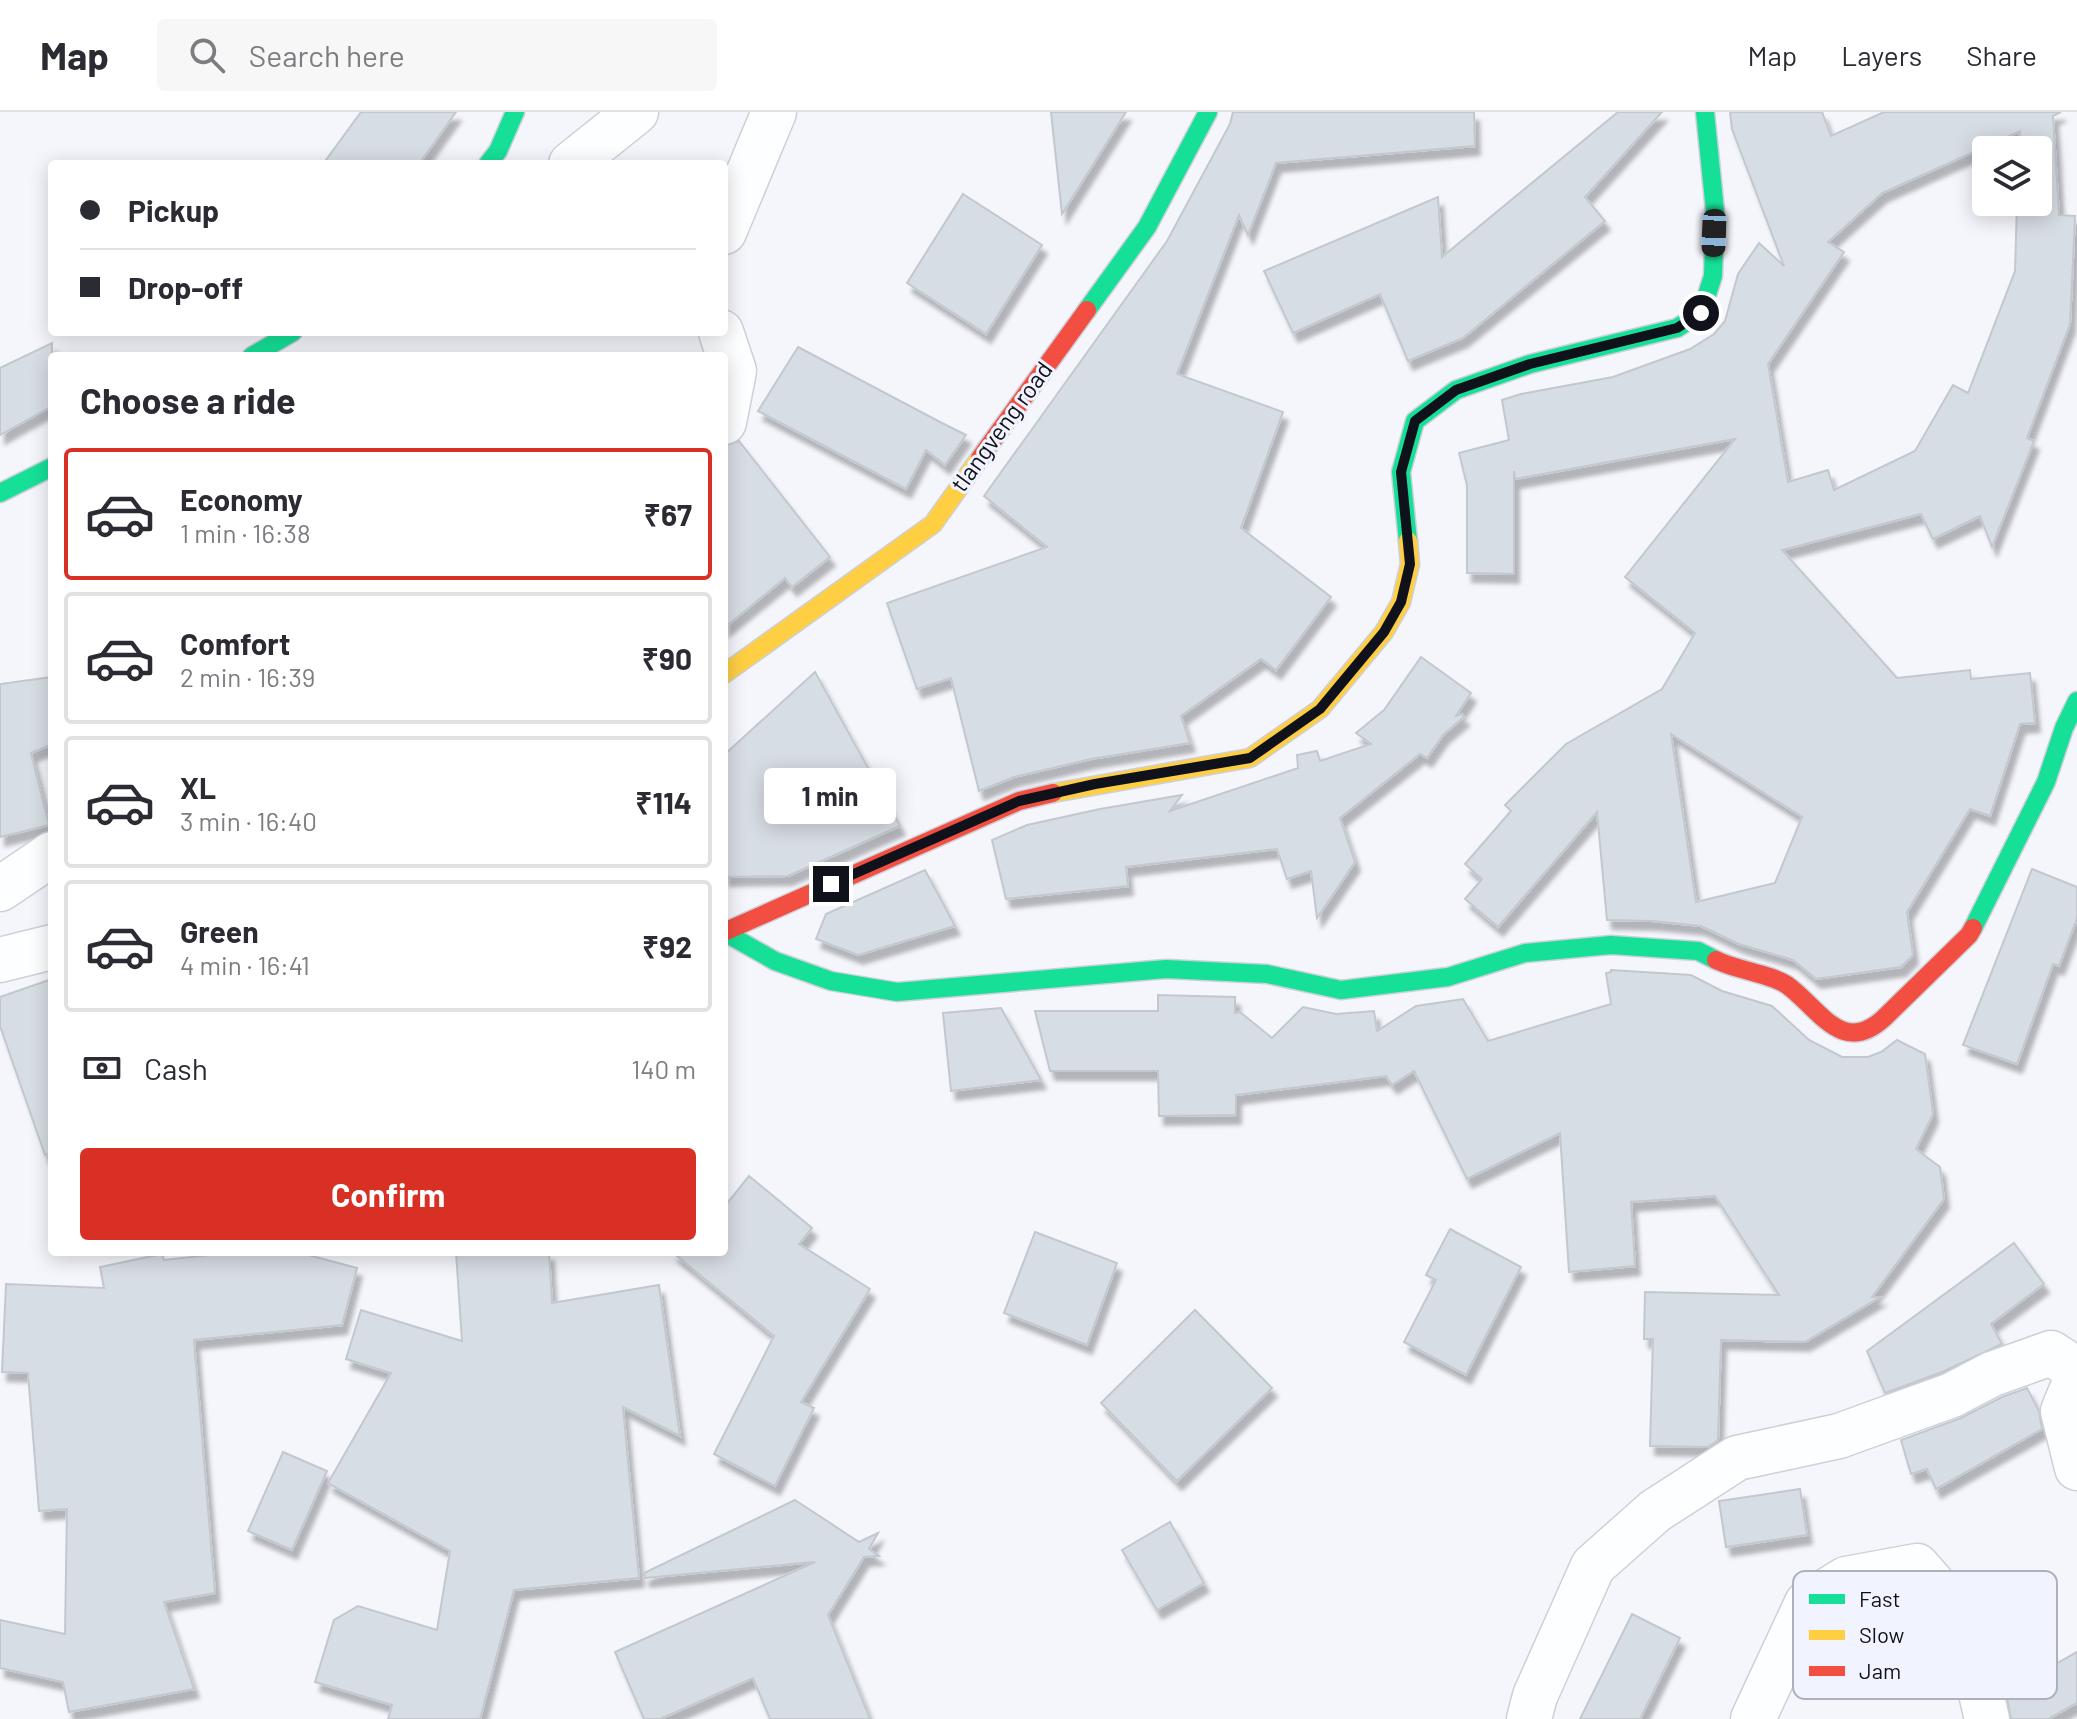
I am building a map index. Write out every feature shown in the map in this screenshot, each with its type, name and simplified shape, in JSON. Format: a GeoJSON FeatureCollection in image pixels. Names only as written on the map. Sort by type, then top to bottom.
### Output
{"type":"FeatureCollection","features":[{"type":"Feature","properties":{"kind":"main road"},"geometry":{"type":"LineString","coordinates":[[491,160],[515,112]]}},
{"type":"Feature","properties":{"kind":"main road","name":"tlangveng road"},"geometry":{"type":"LineString","coordinates":[[728,671],[933,524],[1147,227],[1208,112]]}},
{"type":"Feature","properties":{"kind":"main road"},"geometry":{"type":"LineString","coordinates":[[728,930],[1019,801],[1109,781],[1250,758],[1320,709],[1384,632],[1401,602],[1410,564],[1401,472],[1415,421],[1456,390],[1530,364],[1677,328],[1701,313],[1713,276],[1715,224],[1705,112]]}},
{"type":"Feature","properties":{"kind":"main road"},"geometry":{"type":"LineString","coordinates":[[259,352],[286,336]]}},
{"type":"Feature","properties":{"kind":"main road"},"geometry":{"type":"LineString","coordinates":[[0,493],[48,469]]}},
{"type":"Feature","properties":{"kind":"main road"},"geometry":{"type":"LineString","coordinates":[[728,934],[775,961],[831,981],[897,992],[1166,969],[1267,974],[1341,990],[1448,977],[1525,953],[1611,945],[1651,946],[1698,951],[1730,967],[1785,984],[1821,1018],[1847,1032],[1859,1034],[1872,1029],[1969,935],[2046,782],[2064,728],[2077,701]]}},
{"type":"Feature","properties":{"kind":"street"},"geometry":{"type":"LineString","coordinates":[[576,160],[636,112]]}},
{"type":"Feature","properties":{"kind":"street"},"geometry":{"type":"LineString","coordinates":[[728,222],[774,112]]}},
{"type":"Feature","properties":{"kind":"street"},"geometry":{"type":"LineString","coordinates":[[728,353],[734,371],[728,402]]}},
{"type":"Feature","properties":{"kind":"street"},"geometry":{"type":"LineString","coordinates":[[0,889],[48,857]]}},
{"type":"Feature","properties":{"kind":"street"},"geometry":{"type":"LineString","coordinates":[[0,960],[48,948]]}},
{"type":"Feature","properties":{"kind":"street"},"geometry":{"type":"LineString","coordinates":[[1529,1719],[1535,1696],[1593,1566],[1655,1511],[1737,1458],[1839,1436],[1952,1395],[1992,1374],[2051,1353],[2077,1370]]}},
{"type":"Feature","properties":{"kind":"street"},"geometry":{"type":"LineString","coordinates":[[2077,1377],[2063,1411],[2077,1468]]}},
{"type":"Feature","properties":{"kind":"street"},"geometry":{"type":"LineString","coordinates":[[1890,1571],[1917,1566],[1921,1571]]}},
{"type":"Feature","properties":{"kind":"street"},"geometry":{"type":"LineString","coordinates":[[1753,1719],[1793,1633]]}},
{"type":"Feature","properties":{"kind":"street"},"geometry":{"type":"LineString","coordinates":[[1982,1699],[1987,1719]]}},
{"type":"Feature","properties":{"kind":"building"},"geometry":{"type":"Polygon","coordinates":[[[361,112],[456,112],[422,160],[326,160],[361,112]]]}},
{"type":"Feature","properties":{"kind":"building"},"geometry":{"type":"Polygon","coordinates":[[[1051,112],[1126,112],[1062,214],[1051,112]]]}},
{"type":"Feature","properties":{"kind":"building"},"geometry":{"type":"Polygon","coordinates":[[[1233,112],[1474,112],[1475,146],[1276,163],[1248,235],[1239,215],[1177,374],[1283,412],[1241,528],[1331,597],[1276,670],[1261,659],[1181,716],[1190,743],[1091,759],[1014,777],[979,791],[951,678],[917,689],[887,603],[1047,547],[984,496],[1167,241],[1230,124],[1233,112]]]}},
{"type":"Feature","properties":{"kind":"building"},"geometry":{"type":"Polygon","coordinates":[[[1618,112],[1662,112],[1585,197],[1605,221],[1463,338],[1408,361],[1380,294],[1293,333],[1264,271],[1438,197],[1442,257],[1618,112]]]}},
{"type":"Feature","properties":{"kind":"building"},"geometry":{"type":"Polygon","coordinates":[[[1730,112],[1822,112],[1831,136],[1884,112],[2061,112],[2053,116],[2059,215],[2075,216],[2070,324],[2027,438],[2034,441],[1992,547],[1980,516],[1933,539],[1921,514],[1782,550],[1897,678],[1970,670],[1971,679],[2030,673],[2035,723],[2020,724],[1990,816],[1970,809],[1907,912],[1913,955],[1901,967],[1816,979],[1793,960],[1739,944],[1701,926],[1607,920],[1597,812],[1498,927],[1465,899],[1482,879],[1465,864],[1511,811],[1505,805],[1566,744],[1662,689],[1695,633],[1625,577],[1735,439],[1515,479],[1514,471],[1514,574],[1467,573],[1467,485],[1459,453],[1509,440],[1502,400],[1613,377],[1690,349],[1714,334],[1725,321],[1738,274],[1759,243],[1784,266],[1732,129],[1730,112]],[[2020,131],[2009,136],[1972,136],[1972,153],[1882,193],[1828,242],[1844,252],[1768,364],[1788,482],[1828,470],[1834,490],[1915,451],[1953,385],[1968,393],[2015,271],[2017,216],[2052,216],[2052,136],[2020,136],[2020,131]],[[1671,734],[1696,902],[1775,883],[1802,817],[1671,734]]]}},
{"type":"Feature","properties":{"kind":"building"},"geometry":{"type":"Polygon","coordinates":[[[963,194],[1042,245],[986,334],[907,283],[963,194]]]}},
{"type":"Feature","properties":{"kind":"building"},"geometry":{"type":"Polygon","coordinates":[[[52,343],[52,352],[48,352],[48,408],[0,435],[0,368],[52,343]]]}},
{"type":"Feature","properties":{"kind":"building"},"geometry":{"type":"Polygon","coordinates":[[[798,347],[966,435],[945,465],[926,450],[906,489],[758,411],[798,347]]]}},
{"type":"Feature","properties":{"kind":"building"},"geometry":{"type":"Polygon","coordinates":[[[739,441],[830,557],[792,587],[785,578],[728,625],[728,445],[739,441]]]}},
{"type":"Feature","properties":{"kind":"building"},"geometry":{"type":"Polygon","coordinates":[[[1421,657],[1471,693],[1456,716],[1462,714],[1464,717],[1443,735],[1427,758],[1420,754],[1340,818],[1355,862],[1317,918],[1311,871],[1287,879],[1277,849],[1126,867],[1128,886],[1006,899],[992,840],[1027,825],[1182,795],[1170,811],[1298,768],[1297,755],[1317,751],[1320,761],[1371,744],[1356,733],[1384,710],[1421,657]]]}},
{"type":"Feature","properties":{"kind":"building"},"geometry":{"type":"Polygon","coordinates":[[[815,672],[900,826],[788,876],[728,877],[728,751],[815,672]]]}},
{"type":"Feature","properties":{"kind":"building"},"geometry":{"type":"Polygon","coordinates":[[[48,678],[48,746],[31,753],[48,825],[0,837],[0,684],[48,678]]]}},
{"type":"Feature","properties":{"kind":"building"},"geometry":{"type":"Polygon","coordinates":[[[2032,869],[2077,887],[2077,918],[2059,966],[2053,964],[2017,1064],[1963,1045],[2032,869]]]}},
{"type":"Feature","properties":{"kind":"building"},"geometry":{"type":"Polygon","coordinates":[[[925,870],[955,926],[858,955],[816,939],[826,914],[925,870]]]}},
{"type":"Feature","properties":{"kind":"building"},"geometry":{"type":"Polygon","coordinates":[[[1611,970],[1691,975],[1722,991],[1772,1006],[1809,1040],[1842,1057],[1868,1057],[1897,1040],[1925,1054],[1933,1114],[1916,1149],[1940,1167],[1944,1199],[1872,1297],[1880,1297],[1805,1342],[1721,1340],[1718,1440],[1708,1447],[1650,1446],[1653,1339],[1644,1339],[1645,1292],[1779,1295],[1715,1196],[1631,1202],[1635,1266],[1569,1272],[1560,1133],[1467,1179],[1414,1071],[1392,1085],[1386,1076],[1236,1095],[1236,1115],[1159,1116],[1158,1071],[1050,1071],[1035,1011],[1158,1011],[1158,995],[1235,997],[1235,1013],[1240,1012],[1272,1038],[1303,1007],[1336,1014],[1374,1011],[1377,1031],[1416,1006],[1463,999],[1488,1041],[1611,1004],[1606,973],[1611,970]]]}},
{"type":"Feature","properties":{"kind":"building"},"geometry":{"type":"Polygon","coordinates":[[[48,980],[48,1154],[45,1155],[0,1026],[0,997],[48,980]]]}},
{"type":"Feature","properties":{"kind":"building"},"geometry":{"type":"Polygon","coordinates":[[[1001,1008],[1041,1080],[951,1091],[943,1013],[1001,1008]]]}},
{"type":"Feature","properties":{"kind":"building"},"geometry":{"type":"Polygon","coordinates":[[[749,1176],[812,1228],[799,1244],[870,1289],[801,1402],[814,1408],[775,1486],[714,1454],[774,1336],[677,1256],[728,1256],[728,1202],[749,1176]]]}},
{"type":"Feature","properties":{"kind":"building"},"geometry":{"type":"Polygon","coordinates":[[[1450,1229],[1521,1267],[1466,1375],[1404,1342],[1436,1280],[1426,1275],[1450,1229]]]}},
{"type":"Feature","properties":{"kind":"building"},"geometry":{"type":"Polygon","coordinates":[[[1035,1232],[1117,1263],[1087,1345],[1004,1313],[1035,1232]]]}},
{"type":"Feature","properties":{"kind":"building"},"geometry":{"type":"Polygon","coordinates":[[[2014,1243],[2044,1284],[1991,1324],[2002,1344],[1942,1372],[1885,1393],[1867,1351],[2014,1243]]]}},
{"type":"Feature","properties":{"kind":"building"},"geometry":{"type":"Polygon","coordinates":[[[152,1256],[163,1256],[164,1260],[201,1256],[312,1256],[357,1268],[342,1325],[194,1340],[215,1593],[164,1602],[194,1689],[69,1712],[63,1682],[0,1668],[0,1620],[65,1634],[67,1509],[39,1511],[28,1373],[2,1372],[6,1284],[104,1288],[100,1267],[152,1256]]]}},
{"type":"Feature","properties":{"kind":"building"},"geometry":{"type":"Polygon","coordinates":[[[456,1256],[549,1256],[552,1303],[659,1285],[680,1436],[623,1407],[639,1578],[514,1590],[480,1719],[388,1719],[392,1705],[315,1682],[334,1620],[358,1606],[437,1630],[450,1551],[328,1483],[391,1373],[346,1359],[361,1310],[462,1341],[456,1256]]]}},
{"type":"Feature","properties":{"kind":"building"},"geometry":{"type":"Polygon","coordinates":[[[1195,1310],[1272,1388],[1177,1481],[1101,1403],[1195,1310]]]}},
{"type":"Feature","properties":{"kind":"building"},"geometry":{"type":"Polygon","coordinates":[[[2027,1388],[2039,1411],[2042,1429],[1936,1489],[1927,1469],[1911,1474],[1901,1440],[1961,1418],[2027,1388]]]}},
{"type":"Feature","properties":{"kind":"building"},"geometry":{"type":"Polygon","coordinates":[[[283,1452],[327,1471],[292,1550],[248,1531],[283,1452]]]}},
{"type":"Feature","properties":{"kind":"building"},"geometry":{"type":"Polygon","coordinates":[[[1800,1489],[1807,1535],[1726,1547],[1719,1501],[1800,1489]]]}},
{"type":"Feature","properties":{"kind":"building"},"geometry":{"type":"Polygon","coordinates":[[[795,1500],[859,1542],[878,1533],[869,1549],[879,1556],[864,1557],[828,1615],[870,1719],[770,1719],[753,1678],[660,1719],[644,1719],[615,1652],[815,1562],[645,1578],[644,1573],[795,1500]]]}},
{"type":"Feature","properties":{"kind":"building"},"geometry":{"type":"Polygon","coordinates":[[[1170,1522],[1204,1583],[1157,1610],[1122,1550],[1170,1522]]]}},
{"type":"Feature","properties":{"kind":"building"},"geometry":{"type":"Polygon","coordinates":[[[1632,1614],[1680,1638],[1640,1719],[1580,1719],[1632,1614]]]}},
{"type":"Feature","properties":{"kind":"building"},"geometry":{"type":"Polygon","coordinates":[[[2077,1652],[2077,1703],[2048,1719],[2011,1719],[2007,1699],[2057,1699],[2057,1663],[2077,1652]]]}},
{"type":"Feature","properties":{"kind":"traffic: fast"},"geometry":{"type":"LineString","coordinates":[[491,160],[515,112]]}},
{"type":"Feature","properties":{"kind":"traffic: fast"},"geometry":{"type":"LineString","coordinates":[[1087,310],[1147,227],[1208,112]]}},
{"type":"Feature","properties":{"kind":"traffic: fast"},"geometry":{"type":"LineString","coordinates":[[1408,541],[1401,472],[1415,421],[1456,390],[1530,364],[1677,328],[1701,313],[1713,276],[1715,211],[1705,112]]}},
{"type":"Feature","properties":{"kind":"traffic: fast"},"geometry":{"type":"LineString","coordinates":[[259,352],[286,336]]}},
{"type":"Feature","properties":{"kind":"traffic: fast"},"geometry":{"type":"LineString","coordinates":[[0,493],[48,469]]}},
{"type":"Feature","properties":{"kind":"traffic: fast"},"geometry":{"type":"LineString","coordinates":[[1973,928],[2046,782],[2064,728],[2077,701]]}},
{"type":"Feature","properties":{"kind":"traffic: fast"},"geometry":{"type":"LineString","coordinates":[[728,934],[775,961],[831,981],[897,992],[1166,969],[1267,974],[1341,990],[1448,977],[1525,953],[1611,945],[1698,951],[1716,960]]}},
{"type":"Feature","properties":{"kind":"traffic: slow"},"geometry":{"type":"LineString","coordinates":[[728,671],[933,524],[980,458]]}},
{"type":"Feature","properties":{"kind":"traffic: slow"},"geometry":{"type":"LineString","coordinates":[[1053,793],[1250,758],[1320,709],[1384,632],[1401,602],[1410,564],[1408,541]]}},
{"type":"Feature","properties":{"kind":"traffic: jam"},"geometry":{"type":"LineString","coordinates":[[980,458],[1087,310]]}},
{"type":"Feature","properties":{"kind":"traffic: jam"},"geometry":{"type":"LineString","coordinates":[[728,930],[1019,801],[1053,793]]}},
{"type":"Feature","properties":{"kind":"traffic: jam"},"geometry":{"type":"LineString","coordinates":[[1716,960],[1780,981],[1832,1025],[1856,1033],[1869,1029],[1884,1018],[1973,928]]}},
{"type":"Feature","properties":{"kind":"route"},"geometry":{"type":"LineString","coordinates":[[831,884],[1019,801],[1095,784],[1250,758],[1320,709],[1384,632],[1401,602],[1410,564],[1401,472],[1415,421],[1456,390],[1530,364],[1677,328],[1701,313]]}}]}
